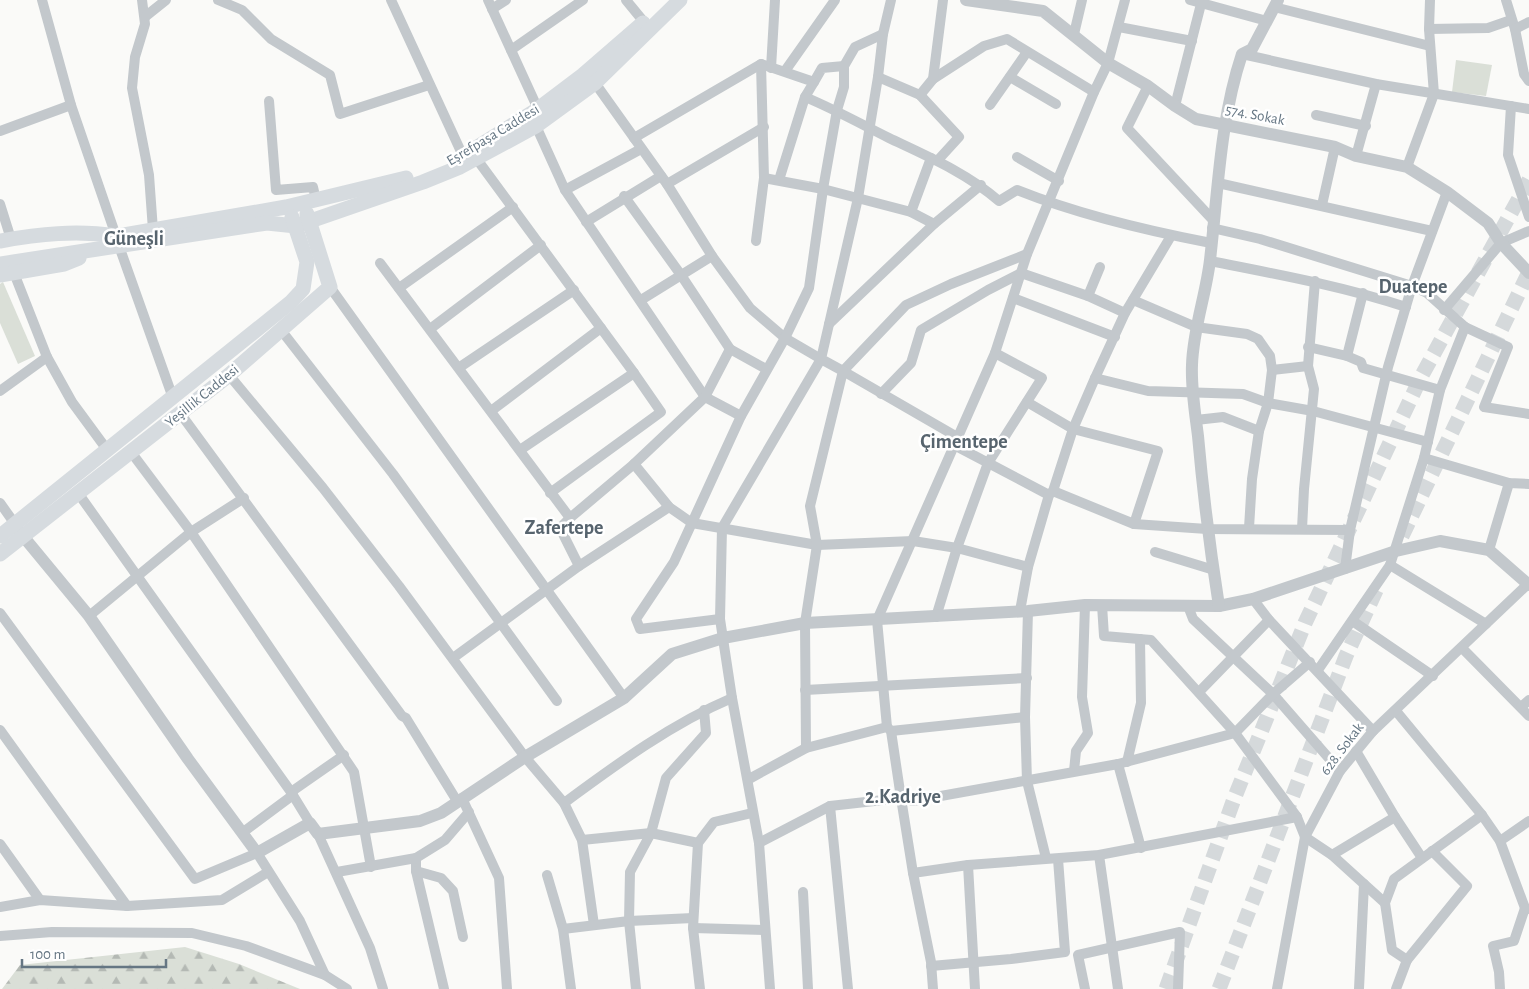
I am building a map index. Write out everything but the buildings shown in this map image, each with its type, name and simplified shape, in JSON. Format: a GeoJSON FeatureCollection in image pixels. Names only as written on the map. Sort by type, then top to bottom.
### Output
{"type":"FeatureCollection","features":[{"type":"Feature","properties":{"kind":"main road","name":"Eşrefpaşa Caddesi"},"geometry":{"type":"LineString","coordinates":[[114,243],[153,230],[309,202],[424,174],[470,157],[583,75],[667,0]]}},
{"type":"Feature","properties":{"kind":"main road","name":"Eşrefpaşa Caddesi"},"geometry":{"type":"LineString","coordinates":[[303,224],[423,182],[470,157],[536,126],[595,83],[680,0]]}},
{"type":"Feature","properties":{"kind":"main road","name":"Yeşillik Caddesi"},"geometry":{"type":"LineString","coordinates":[[0,554],[19,531],[108,451],[291,302],[303,289],[307,262],[303,224],[309,202]]}},
{"type":"Feature","properties":{"kind":"main road","name":"Yeşillik Caddesi"},"geometry":{"type":"LineString","coordinates":[[0,536],[19,531],[78,493],[229,375],[330,287],[303,224],[286,207]]}},
{"type":"Feature","properties":{"kind":"main road"},"geometry":{"type":"LineString","coordinates":[[0,253],[53,250],[268,223],[303,224]]}},
{"type":"Feature","properties":{"kind":"main road"},"geometry":{"type":"LineString","coordinates":[[6,240],[64,232],[92,233],[114,243]]}},
{"type":"Feature","properties":{"kind":"main road"},"geometry":{"type":"LineString","coordinates":[[7,274],[64,264],[114,243]]}},
{"type":"Feature","properties":{"kind":"main road"},"geometry":{"type":"LineString","coordinates":[[0,264],[53,250]]}},
{"type":"Feature","properties":{"kind":"street"},"geometry":{"type":"LineString","coordinates":[[42,0],[71,105],[114,243],[173,398]]}},
{"type":"Feature","properties":{"kind":"street"},"geometry":{"type":"LineString","coordinates":[[142,0],[146,16],[135,57],[132,88],[149,175],[153,230]]}},
{"type":"Feature","properties":{"kind":"street"},"geometry":{"type":"LineString","coordinates":[[146,16],[166,0]]}},
{"type":"Feature","properties":{"kind":"street"},"geometry":{"type":"LineString","coordinates":[[218,0],[244,5],[271,39],[330,75],[340,114],[429,86]]}},
{"type":"Feature","properties":{"kind":"street"},"geometry":{"type":"LineString","coordinates":[[391,0],[429,86],[470,157],[513,207],[634,372],[661,412],[550,493]]}},
{"type":"Feature","properties":{"kind":"street"},"geometry":{"type":"LineString","coordinates":[[506,0],[490,5],[538,109]]}},
{"type":"Feature","properties":{"kind":"street"},"geometry":{"type":"LineString","coordinates":[[511,50],[583,0]]}},
{"type":"Feature","properties":{"kind":"street"},"geometry":{"type":"LineString","coordinates":[[626,0],[644,22]]}},
{"type":"Feature","properties":{"kind":"street"},"geometry":{"type":"LineString","coordinates":[[771,68],[775,0]]}},
{"type":"Feature","properties":{"kind":"street"},"geometry":{"type":"LineString","coordinates":[[785,71],[835,0]]}},
{"type":"Feature","properties":{"kind":"street"},"geometry":{"type":"LineString","coordinates":[[770,989],[764,930],[759,843],[752,813],[749,779],[732,698],[720,619],[722,528],[821,359],[858,198],[878,77],[883,34],[891,0]]}},
{"type":"Feature","properties":{"kind":"street"},"geometry":{"type":"LineString","coordinates":[[933,79],[943,0]]}},
{"type":"Feature","properties":{"kind":"street","name":"574. Sokak"},"geometry":{"type":"LineString","coordinates":[[966,0],[1041,6],[1108,63],[1148,86],[1175,106],[1196,118],[1226,126],[1335,147],[1356,156],[1407,167],[1447,192],[1488,223],[1501,243],[1529,273]]}},
{"type":"Feature","properties":{"kind":"street"},"geometry":{"type":"LineString","coordinates":[[1074,34],[1082,0]]}},
{"type":"Feature","properties":{"kind":"street"},"geometry":{"type":"LineString","coordinates":[[932,989],[931,966],[889,729],[877,620],[958,442],[995,353],[1028,254],[1094,92],[1108,63],[1125,0]]}},
{"type":"Feature","properties":{"kind":"street"},"geometry":{"type":"LineString","coordinates":[[1190,0],[1267,21]]}},
{"type":"Feature","properties":{"kind":"street"},"geometry":{"type":"LineString","coordinates":[[1407,167],[1434,94],[1429,29],[1430,0]]}},
{"type":"Feature","properties":{"kind":"street"},"geometry":{"type":"LineString","coordinates":[[1506,0],[1524,74],[1529,81]]}},
{"type":"Feature","properties":{"kind":"street"},"geometry":{"type":"LineString","coordinates":[[1175,106],[1201,4]]}},
{"type":"Feature","properties":{"kind":"street"},"geometry":{"type":"LineString","coordinates":[[1220,606],[1207,530],[1192,394],[1192,363],[1196,327],[1210,261],[1231,85],[1242,54],[1252,48],[1276,4],[1430,46]]}},
{"type":"Feature","properties":{"kind":"street"},"geometry":{"type":"LineString","coordinates":[[1429,29],[1488,28],[1529,22]]}},
{"type":"Feature","properties":{"kind":"street"},"geometry":{"type":"LineString","coordinates":[[1119,27],[1192,41]]}},
{"type":"Feature","properties":{"kind":"street"},"geometry":{"type":"LineString","coordinates":[[720,619],[640,629],[636,619],[674,562],[741,416],[785,338],[809,288],[823,189],[837,110],[844,87],[844,66],[855,47],[883,34]]}},
{"type":"Feature","properties":{"kind":"street"},"geometry":{"type":"LineString","coordinates":[[920,95],[933,79],[984,46],[1007,39],[1094,92]]}},
{"type":"Feature","properties":{"kind":"street"},"geometry":{"type":"LineString","coordinates":[[990,105],[1026,52]]}},
{"type":"Feature","properties":{"kind":"street"},"geometry":{"type":"LineString","coordinates":[[1242,54],[1376,84],[1529,109]]}},
{"type":"Feature","properties":{"kind":"street"},"geometry":{"type":"LineString","coordinates":[[634,138],[761,64]]}},
{"type":"Feature","properties":{"kind":"street"},"geometry":{"type":"LineString","coordinates":[[761,64],[814,82]]}},
{"type":"Feature","properties":{"kind":"street"},"geometry":{"type":"LineString","coordinates":[[756,242],[764,178],[761,64]]}},
{"type":"Feature","properties":{"kind":"street"},"geometry":{"type":"LineString","coordinates":[[779,180],[805,97],[822,68],[844,66]]}},
{"type":"Feature","properties":{"kind":"street"},"geometry":{"type":"LineString","coordinates":[[1010,76],[1056,104]]}},
{"type":"Feature","properties":{"kind":"street"},"geometry":{"type":"LineString","coordinates":[[878,77],[920,95],[958,137],[934,159],[911,212]]}},
{"type":"Feature","properties":{"kind":"street"},"geometry":{"type":"LineString","coordinates":[[595,83],[664,180],[712,256],[750,308],[785,338],[881,394],[988,463],[1051,493],[1134,524],[1207,530],[1250,528],[1350,530]]}},
{"type":"Feature","properties":{"kind":"street"},"geometry":{"type":"LineString","coordinates":[[1356,156],[1366,126],[1376,84]]}},
{"type":"Feature","properties":{"kind":"street"},"geometry":{"type":"LineString","coordinates":[[1148,86],[1127,128],[1213,224],[1412,286],[1427,293],[1465,327],[1508,347],[1484,407],[1529,414]]}},
{"type":"Feature","properties":{"kind":"street"},"geometry":{"type":"LineString","coordinates":[[805,97],[837,110],[869,128],[934,159],[982,185],[999,201],[1017,190],[1049,203],[1171,236],[1212,243]]}},
{"type":"Feature","properties":{"kind":"street"},"geometry":{"type":"LineString","coordinates":[[269,101],[276,190],[313,187],[309,202]]}},
{"type":"Feature","properties":{"kind":"street"},"geometry":{"type":"LineString","coordinates":[[0,131],[71,105]]}},
{"type":"Feature","properties":{"kind":"street"},"geometry":{"type":"LineString","coordinates":[[1510,106],[1508,155],[1529,218]]}},
{"type":"Feature","properties":{"kind":"street"},"geometry":{"type":"LineString","coordinates":[[1316,115],[1366,126]]}},
{"type":"Feature","properties":{"kind":"street"},"geometry":{"type":"LineString","coordinates":[[536,126],[565,190],[705,397],[741,416]]}},
{"type":"Feature","properties":{"kind":"street"},"geometry":{"type":"LineString","coordinates":[[586,222],[624,196],[664,180],[764,127]]}},
{"type":"Feature","properties":{"kind":"street"},"geometry":{"type":"LineString","coordinates":[[1322,205],[1335,147]]}},
{"type":"Feature","properties":{"kind":"street"},"geometry":{"type":"LineString","coordinates":[[565,190],[640,148]]}},
{"type":"Feature","properties":{"kind":"street"},"geometry":{"type":"LineString","coordinates":[[1017,157],[1059,181]]}},
{"type":"Feature","properties":{"kind":"street"},"geometry":{"type":"LineString","coordinates":[[764,178],[823,189],[911,212],[934,224]]}},
{"type":"Feature","properties":{"kind":"street"},"geometry":{"type":"LineString","coordinates":[[1218,183],[1432,230]]}},
{"type":"Feature","properties":{"kind":"street"},"geometry":{"type":"LineString","coordinates":[[829,324],[934,224],[982,185]]}},
{"type":"Feature","properties":{"kind":"street"},"geometry":{"type":"LineString","coordinates":[[1345,569],[1350,530],[1375,428],[1385,376],[1412,286],[1447,192]]}},
{"type":"Feature","properties":{"kind":"street"},"geometry":{"type":"LineString","coordinates":[[624,196],[681,275],[730,348],[766,369]]}},
{"type":"Feature","properties":{"kind":"street"},"geometry":{"type":"LineString","coordinates":[[0,204],[6,240]]}},
{"type":"Feature","properties":{"kind":"street"},"geometry":{"type":"LineString","coordinates":[[399,288],[513,207]]}},
{"type":"Feature","properties":{"kind":"street"},"geometry":{"type":"LineString","coordinates":[[1444,310],[1501,243],[1529,231]]}},
{"type":"Feature","properties":{"kind":"street"},"geometry":{"type":"LineString","coordinates":[[1046,858],[1027,780],[1025,717],[1027,678],[1024,611],[1028,567],[1073,428],[1126,313],[1171,236]]}},
{"type":"Feature","properties":{"kind":"street"},"geometry":{"type":"LineString","coordinates":[[430,329],[541,245]]}},
{"type":"Feature","properties":{"kind":"street"},"geometry":{"type":"LineString","coordinates":[[806,748],[805,623],[817,545],[810,506],[843,371],[906,305],[950,284],[1028,254]]}},
{"type":"Feature","properties":{"kind":"street"},"geometry":{"type":"LineString","coordinates":[[641,300],[712,256]]}},
{"type":"Feature","properties":{"kind":"street"},"geometry":{"type":"LineString","coordinates":[[1210,261],[1315,281],[1406,306]]}},
{"type":"Feature","properties":{"kind":"street"},"geometry":{"type":"LineString","coordinates":[[380,263],[460,367],[570,518]]}},
{"type":"Feature","properties":{"kind":"street"},"geometry":{"type":"LineString","coordinates":[[1088,296],[1100,267]]}},
{"type":"Feature","properties":{"kind":"street"},"geometry":{"type":"LineString","coordinates":[[881,394],[912,363],[921,330],[988,290],[1022,273],[1088,296],[1126,313]]}},
{"type":"Feature","properties":{"kind":"street"},"geometry":{"type":"LineString","coordinates":[[7,274],[47,357],[72,402],[108,451]]}},
{"type":"Feature","properties":{"kind":"street"},"geometry":{"type":"LineString","coordinates":[[1302,529],[1304,489],[1313,411],[1314,389],[1308,366],[1308,347],[1315,281]]}},
{"type":"Feature","properties":{"kind":"street"},"geometry":{"type":"LineString","coordinates":[[330,287],[624,698]]}},
{"type":"Feature","properties":{"kind":"street"},"geometry":{"type":"LineString","coordinates":[[460,367],[574,290]]}},
{"type":"Feature","properties":{"kind":"street"},"geometry":{"type":"LineString","coordinates":[[1347,356],[1363,293]]}},
{"type":"Feature","properties":{"kind":"street"},"geometry":{"type":"LineString","coordinates":[[1013,298],[1115,337]]}},
{"type":"Feature","properties":{"kind":"street"},"geometry":{"type":"LineString","coordinates":[[1133,300],[1196,327],[1247,334],[1258,339],[1270,356],[1272,370],[1268,403],[1259,431],[1252,479],[1250,528]]}},
{"type":"Feature","properties":{"kind":"street"},"geometry":{"type":"LineString","coordinates":[[1318,670],[1354,622],[1390,565],[1396,551],[1424,458],[1440,390],[1465,327]]}},
{"type":"Feature","properties":{"kind":"street"},"geometry":{"type":"LineString","coordinates":[[491,410],[601,328]]}},
{"type":"Feature","properties":{"kind":"street"},"geometry":{"type":"LineString","coordinates":[[281,330],[399,482],[557,702]]}},
{"type":"Feature","properties":{"kind":"street"},"geometry":{"type":"LineString","coordinates":[[1308,347],[1347,356],[1361,362],[1363,368],[1385,376],[1440,390]]}},
{"type":"Feature","properties":{"kind":"street"},"geometry":{"type":"LineString","coordinates":[[579,566],[560,528],[634,464],[705,397],[730,348]]}},
{"type":"Feature","properties":{"kind":"street"},"geometry":{"type":"LineString","coordinates":[[936,617],[957,548],[988,463],[1042,378],[995,353]]}},
{"type":"Feature","properties":{"kind":"street"},"geometry":{"type":"LineString","coordinates":[[0,392],[47,357]]}},
{"type":"Feature","properties":{"kind":"street"},"geometry":{"type":"LineString","coordinates":[[1272,370],[1308,366]]}},
{"type":"Feature","properties":{"kind":"street"},"geometry":{"type":"LineString","coordinates":[[520,450],[634,372]]}},
{"type":"Feature","properties":{"kind":"street"},"geometry":{"type":"LineString","coordinates":[[229,375],[323,488],[453,658],[525,757],[564,803],[582,840],[594,926]]}},
{"type":"Feature","properties":{"kind":"street"},"geometry":{"type":"LineString","coordinates":[[1095,378],[1148,391],[1192,394],[1243,394],[1268,403],[1313,411],[1428,442]]}},
{"type":"Feature","properties":{"kind":"street"},"geometry":{"type":"LineString","coordinates":[[1027,402],[1073,428],[1158,451],[1134,524]]}},
{"type":"Feature","properties":{"kind":"street"},"geometry":{"type":"LineString","coordinates":[[180,413],[402,716],[406,718],[469,812],[499,878],[507,989]]}},
{"type":"Feature","properties":{"kind":"street"},"geometry":{"type":"LineString","coordinates":[[1196,420],[1223,417],[1259,431]]}},
{"type":"Feature","properties":{"kind":"street"},"geometry":{"type":"LineString","coordinates":[[131,452],[191,532],[354,772],[371,867]]}},
{"type":"Feature","properties":{"kind":"street"},"geometry":{"type":"LineString","coordinates":[[1424,458],[1509,483],[1529,484]]}},
{"type":"Feature","properties":{"kind":"street"},"geometry":{"type":"LineString","coordinates":[[634,464],[670,507],[692,524],[817,545],[913,541],[957,548],[1028,567]]}},
{"type":"Feature","properties":{"kind":"street"},"geometry":{"type":"LineString","coordinates":[[1489,550],[1509,483]]}},
{"type":"Feature","properties":{"kind":"street"},"geometry":{"type":"LineString","coordinates":[[78,493],[292,794],[318,834],[337,872],[370,948],[383,989]]}},
{"type":"Feature","properties":{"kind":"street"},"geometry":{"type":"LineString","coordinates":[[89,616],[191,532],[244,498]]}},
{"type":"Feature","properties":{"kind":"street"},"geometry":{"type":"LineString","coordinates":[[0,503],[19,531],[89,616],[188,759],[257,853],[300,921],[325,975]]}},
{"type":"Feature","properties":{"kind":"street"},"geometry":{"type":"LineString","coordinates":[[453,658],[579,566],[670,507]]}},
{"type":"Feature","properties":{"kind":"street"},"geometry":{"type":"LineString","coordinates":[[318,834],[420,821],[441,813],[525,757],[624,698],[672,654],[723,638],[805,623],[936,617],[1085,605],[1220,606],[1253,599],[1396,551],[1440,541],[1489,550],[1529,584]]}},
{"type":"Feature","properties":{"kind":"street"},"geometry":{"type":"LineString","coordinates":[[1156,552],[1214,570]]}},
{"type":"Feature","properties":{"kind":"street"},"geometry":{"type":"LineString","coordinates":[[1390,565],[1486,624]]}},
{"type":"Feature","properties":{"kind":"street","name":"628. Sokak"},"geometry":{"type":"LineString","coordinates":[[1277,989],[1305,837],[1340,771],[1373,731],[1529,584]]}},
{"type":"Feature","properties":{"kind":"street"},"geometry":{"type":"LineString","coordinates":[[1253,599],[1269,620],[1318,670],[1373,731]]}},
{"type":"Feature","properties":{"kind":"street"},"geometry":{"type":"LineString","coordinates":[[1074,771],[1076,751],[1088,732],[1082,696],[1085,605]]}},
{"type":"Feature","properties":{"kind":"street"},"geometry":{"type":"LineString","coordinates":[[1102,605],[1104,636],[1151,640],[1235,733],[1297,817],[1305,837],[1332,856],[1385,903]]}},
{"type":"Feature","properties":{"kind":"street"},"geometry":{"type":"LineString","coordinates":[[1188,606],[1193,619],[1273,694],[1340,771]]}},
{"type":"Feature","properties":{"kind":"street"},"geometry":{"type":"LineString","coordinates":[[0,613],[195,879],[257,853],[310,823]]}},
{"type":"Feature","properties":{"kind":"street"},"geometry":{"type":"LineString","coordinates":[[1199,692],[1269,620]]}},
{"type":"Feature","properties":{"kind":"street"},"geometry":{"type":"LineString","coordinates":[[1354,622],[1433,676]]}},
{"type":"Feature","properties":{"kind":"street"},"geometry":{"type":"LineString","coordinates":[[1140,639],[1140,703],[1122,763],[1141,848]]}},
{"type":"Feature","properties":{"kind":"street"},"geometry":{"type":"LineString","coordinates":[[1462,648],[1529,716]]}},
{"type":"Feature","properties":{"kind":"street"},"geometry":{"type":"LineString","coordinates":[[759,843],[830,806],[901,798],[913,801],[1122,763],[1235,733],[1273,694],[1310,662]]}},
{"type":"Feature","properties":{"kind":"street"},"geometry":{"type":"LineString","coordinates":[[805,690],[1027,678]]}},
{"type":"Feature","properties":{"kind":"street"},"geometry":{"type":"LineString","coordinates":[[564,803],[622,760],[704,710],[732,698]]}},
{"type":"Feature","properties":{"kind":"street"},"geometry":{"type":"LineString","coordinates":[[1521,706],[1529,700]]}},
{"type":"Feature","properties":{"kind":"street"},"geometry":{"type":"LineString","coordinates":[[636,989],[629,921],[630,872],[651,832],[666,778],[706,733],[704,710]]}},
{"type":"Feature","properties":{"kind":"street"},"geometry":{"type":"LineString","coordinates":[[1396,711],[1482,815],[1500,841],[1527,909],[1514,941],[1492,946],[1500,972],[1500,989]]}},
{"type":"Feature","properties":{"kind":"street"},"geometry":{"type":"LineString","coordinates":[[749,779],[806,748],[889,729],[1025,717]]}},
{"type":"Feature","properties":{"kind":"street"},"geometry":{"type":"LineString","coordinates":[[0,730],[127,906]]}},
{"type":"Feature","properties":{"kind":"street"},"geometry":{"type":"LineString","coordinates":[[1356,751],[1422,858]]}},
{"type":"Feature","properties":{"kind":"street"},"geometry":{"type":"LineString","coordinates":[[242,833],[344,755]]}},
{"type":"Feature","properties":{"kind":"street"},"geometry":{"type":"LineString","coordinates":[[830,806],[848,989]]}},
{"type":"Feature","properties":{"kind":"street"},"geometry":{"type":"LineString","coordinates":[[337,872],[416,858],[445,840],[469,812]]}},
{"type":"Feature","properties":{"kind":"street"},"geometry":{"type":"LineString","coordinates":[[700,989],[693,923],[698,843],[714,822],[752,813]]}},
{"type":"Feature","properties":{"kind":"street"},"geometry":{"type":"LineString","coordinates":[[1407,960],[1392,950],[1385,903],[1394,879],[1482,815]]}},
{"type":"Feature","properties":{"kind":"street"},"geometry":{"type":"LineString","coordinates":[[913,873],[968,865],[1098,855],[1297,817]]}},
{"type":"Feature","properties":{"kind":"street"},"geometry":{"type":"LineString","coordinates":[[1332,856],[1395,817]]}},
{"type":"Feature","properties":{"kind":"street"},"geometry":{"type":"LineString","coordinates":[[1500,841],[1529,822]]}},
{"type":"Feature","properties":{"kind":"street"},"geometry":{"type":"LineString","coordinates":[[582,840],[651,832],[698,843]]}},
{"type":"Feature","properties":{"kind":"street"},"geometry":{"type":"LineString","coordinates":[[0,844],[40,900]]}},
{"type":"Feature","properties":{"kind":"street"},"geometry":{"type":"LineString","coordinates":[[1396,989],[1407,960],[1468,886],[1432,851]]}},
{"type":"Feature","properties":{"kind":"street"},"geometry":{"type":"LineString","coordinates":[[1098,855],[1118,989]]}},
{"type":"Feature","properties":{"kind":"street"},"geometry":{"type":"LineString","coordinates":[[416,858],[416,871],[444,989]]}},
{"type":"Feature","properties":{"kind":"street"},"geometry":{"type":"LineString","coordinates":[[1058,859],[1065,952]]}},
{"type":"Feature","properties":{"kind":"street"},"geometry":{"type":"LineString","coordinates":[[968,865],[975,989]]}},
{"type":"Feature","properties":{"kind":"street"},"geometry":{"type":"LineString","coordinates":[[416,871],[441,878],[453,891],[463,937]]}},
{"type":"Feature","properties":{"kind":"street"},"geometry":{"type":"LineString","coordinates":[[0,907],[40,900],[127,906],[222,900],[268,872]]}},
{"type":"Feature","properties":{"kind":"street"},"geometry":{"type":"LineString","coordinates":[[547,874],[563,929],[571,989]]}},
{"type":"Feature","properties":{"kind":"street"},"geometry":{"type":"LineString","coordinates":[[1359,989],[1364,884]]}},
{"type":"Feature","properties":{"kind":"street"},"geometry":{"type":"LineString","coordinates":[[803,892],[808,989]]}},
{"type":"Feature","properties":{"kind":"street"},"geometry":{"type":"LineString","coordinates":[[563,929],[629,921],[693,923],[764,930]]}},
{"type":"Feature","properties":{"kind":"street"},"geometry":{"type":"LineString","coordinates":[[0,936],[52,932],[192,933],[246,946],[325,975],[347,989]]}},
{"type":"Feature","properties":{"kind":"street"},"geometry":{"type":"LineString","coordinates":[[931,966],[1065,952],[1078,955],[1180,932],[1178,989]]}},
{"type":"Feature","properties":{"kind":"street"},"geometry":{"type":"LineString","coordinates":[[1078,955],[1085,989]]}},
{"type":"Feature","properties":{"kind":"green space"},"geometry":{"type":"Polygon","coordinates":[[[1456,60],[1492,65],[1486,96],[1452,92],[1456,60]]]}},
{"type":"Feature","properties":{"kind":"green space"},"geometry":{"type":"Polygon","coordinates":[[[3,282],[35,356],[18,364],[0,323],[0,284],[3,282]]]}},
{"type":"Feature","properties":{"kind":"green space"},"geometry":{"type":"Polygon","coordinates":[[[185,947],[239,964],[300,989],[2,989],[20,965],[185,947]]]}},
{"type":"Feature","properties":{"kind":"tunnel"},"geometry":{"type":"LineString","coordinates":[[1166,989],[1234,799],[1305,623],[1421,377],[1529,180]]}},
{"type":"Feature","properties":{"kind":"tunnel"},"geometry":{"type":"LineString","coordinates":[[1402,536],[1529,272]]}},
{"type":"Feature","properties":{"kind":"tunnel"},"geometry":{"type":"LineString","coordinates":[[1219,989],[1346,656],[1379,584]]}},
{"type":"Feature","properties":{"kind":"district","name":"Güneşli"},"geometry":{"type":"Point","coordinates":[134,239]}},
{"type":"Feature","properties":{"kind":"district","name":"Duatepe"},"geometry":{"type":"Point","coordinates":[1413,287]}},
{"type":"Feature","properties":{"kind":"district","name":"Çimentepe"},"geometry":{"type":"Point","coordinates":[964,442]}},
{"type":"Feature","properties":{"kind":"district","name":"Zafertepe"},"geometry":{"type":"Point","coordinates":[564,528]}},
{"type":"Feature","properties":{"kind":"district","name":"2.Kadriye"},"geometry":{"type":"Point","coordinates":[903,797]}}]}
